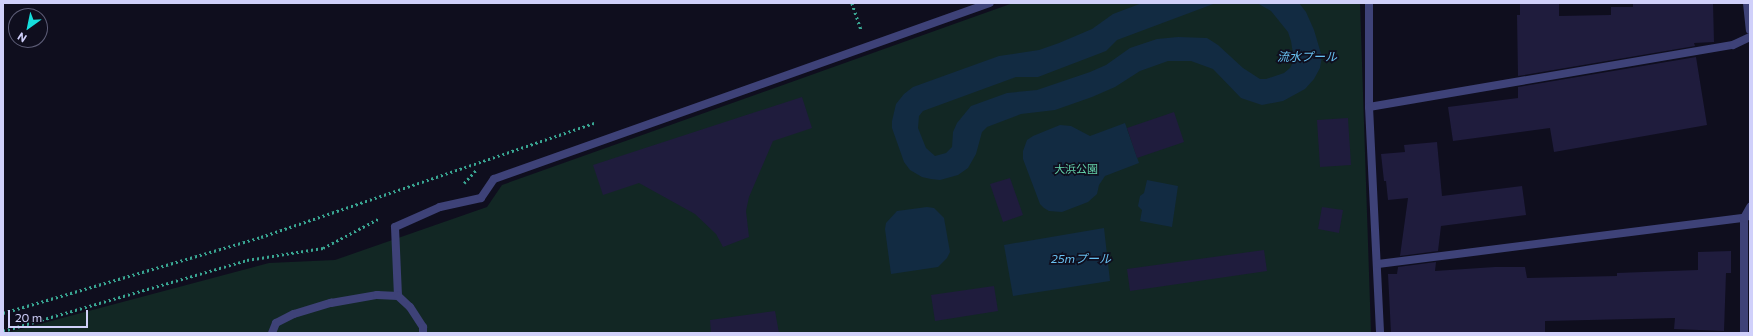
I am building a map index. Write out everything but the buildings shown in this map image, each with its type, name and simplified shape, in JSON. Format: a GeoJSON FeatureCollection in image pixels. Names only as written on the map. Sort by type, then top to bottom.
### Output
{"type":"FeatureCollection","features":[{"type":"Feature","properties":{"kind":"street"},"geometry":{"type":"LineString","coordinates":[[398,296],[395,227],[440,207],[481,198],[494,179],[990,3]]}},
{"type":"Feature","properties":{"kind":"street"},"geometry":{"type":"LineString","coordinates":[[1369,3],[1370,107],[1380,333]]}},
{"type":"Feature","properties":{"kind":"street"},"geometry":{"type":"LineString","coordinates":[[1747,3],[1750,30]]}},
{"type":"Feature","properties":{"kind":"street"},"geometry":{"type":"LineString","coordinates":[[1370,107],[1733,45],[1750,37]]}},
{"type":"Feature","properties":{"kind":"street"},"geometry":{"type":"LineString","coordinates":[[1744,333],[1747,217],[1750,206]]}},
{"type":"Feature","properties":{"kind":"street"},"geometry":{"type":"LineString","coordinates":[[1378,264],[1747,217]]}},
{"type":"Feature","properties":{"kind":"street"},"geometry":{"type":"LineString","coordinates":[[272,333],[276,323],[294,314],[331,303],[377,295],[398,296],[410,307],[423,327],[423,333]]}},
{"type":"Feature","properties":{"kind":"path"},"geometry":{"type":"LineString","coordinates":[[852,3],[861,29]]}},
{"type":"Feature","properties":{"kind":"path"},"geometry":{"type":"LineString","coordinates":[[3,313],[262,237],[486,160],[464,183],[457,186]]}},
{"type":"Feature","properties":{"kind":"path"},"geometry":{"type":"LineString","coordinates":[[3,331],[247,260],[323,248],[382,216]]}},
{"type":"Feature","properties":{"kind":"green space","name":"大浜公園"},"geometry":{"type":"Polygon","coordinates":[[[1013,3],[1360,3],[1371,333],[6,333],[269,263],[335,260],[487,207],[502,185],[1013,3]]]}},
{"type":"Feature","properties":{"kind":"water","name":"流水プール"},"geometry":{"type":"Polygon","coordinates":[[[1142,3],[1216,3],[1117,40],[1106,51],[1038,77],[1016,77],[923,111],[919,116],[918,128],[926,148],[935,156],[946,153],[952,147],[953,132],[957,123],[971,106],[1007,93],[1037,90],[1090,72],[1106,65],[1130,48],[1157,39],[1178,37],[1207,38],[1218,45],[1243,68],[1260,79],[1266,79],[1284,73],[1290,68],[1294,60],[1288,32],[1271,11],[1257,3],[1299,3],[1306,12],[1314,30],[1322,57],[1320,68],[1314,79],[1305,89],[1283,101],[1262,105],[1241,98],[1213,69],[1191,61],[1168,61],[1140,71],[1115,87],[1092,97],[1055,110],[1021,114],[987,127],[982,132],[976,154],[968,168],[958,175],[940,180],[922,177],[910,170],[904,162],[892,128],[892,121],[896,104],[904,94],[913,87],[999,56],[1039,50],[1059,43],[1092,29],[1113,14],[1142,3]]]}},
{"type":"Feature","properties":{"kind":"water"},"geometry":{"type":"Polygon","coordinates":[[[1125,123],[1139,163],[1105,176],[1099,185],[1097,194],[1088,202],[1062,212],[1049,211],[1040,204],[1023,159],[1023,151],[1027,140],[1060,125],[1071,126],[1090,136],[1125,123]]]}},
{"type":"Feature","properties":{"kind":"water"},"geometry":{"type":"Polygon","coordinates":[[[1147,180],[1178,186],[1172,227],[1140,221],[1142,210],[1138,206],[1140,196],[1144,193],[1147,180]]]}},
{"type":"Feature","properties":{"kind":"water"},"geometry":{"type":"Polygon","coordinates":[[[927,207],[934,208],[944,218],[950,252],[947,258],[938,267],[891,274],[885,229],[886,223],[897,211],[927,207]]]}},
{"type":"Feature","properties":{"kind":"water","name":"25mプール"},"geometry":{"type":"Polygon","coordinates":[[[1104,228],[1110,281],[1013,296],[1004,245],[1104,228]]]}}]}
